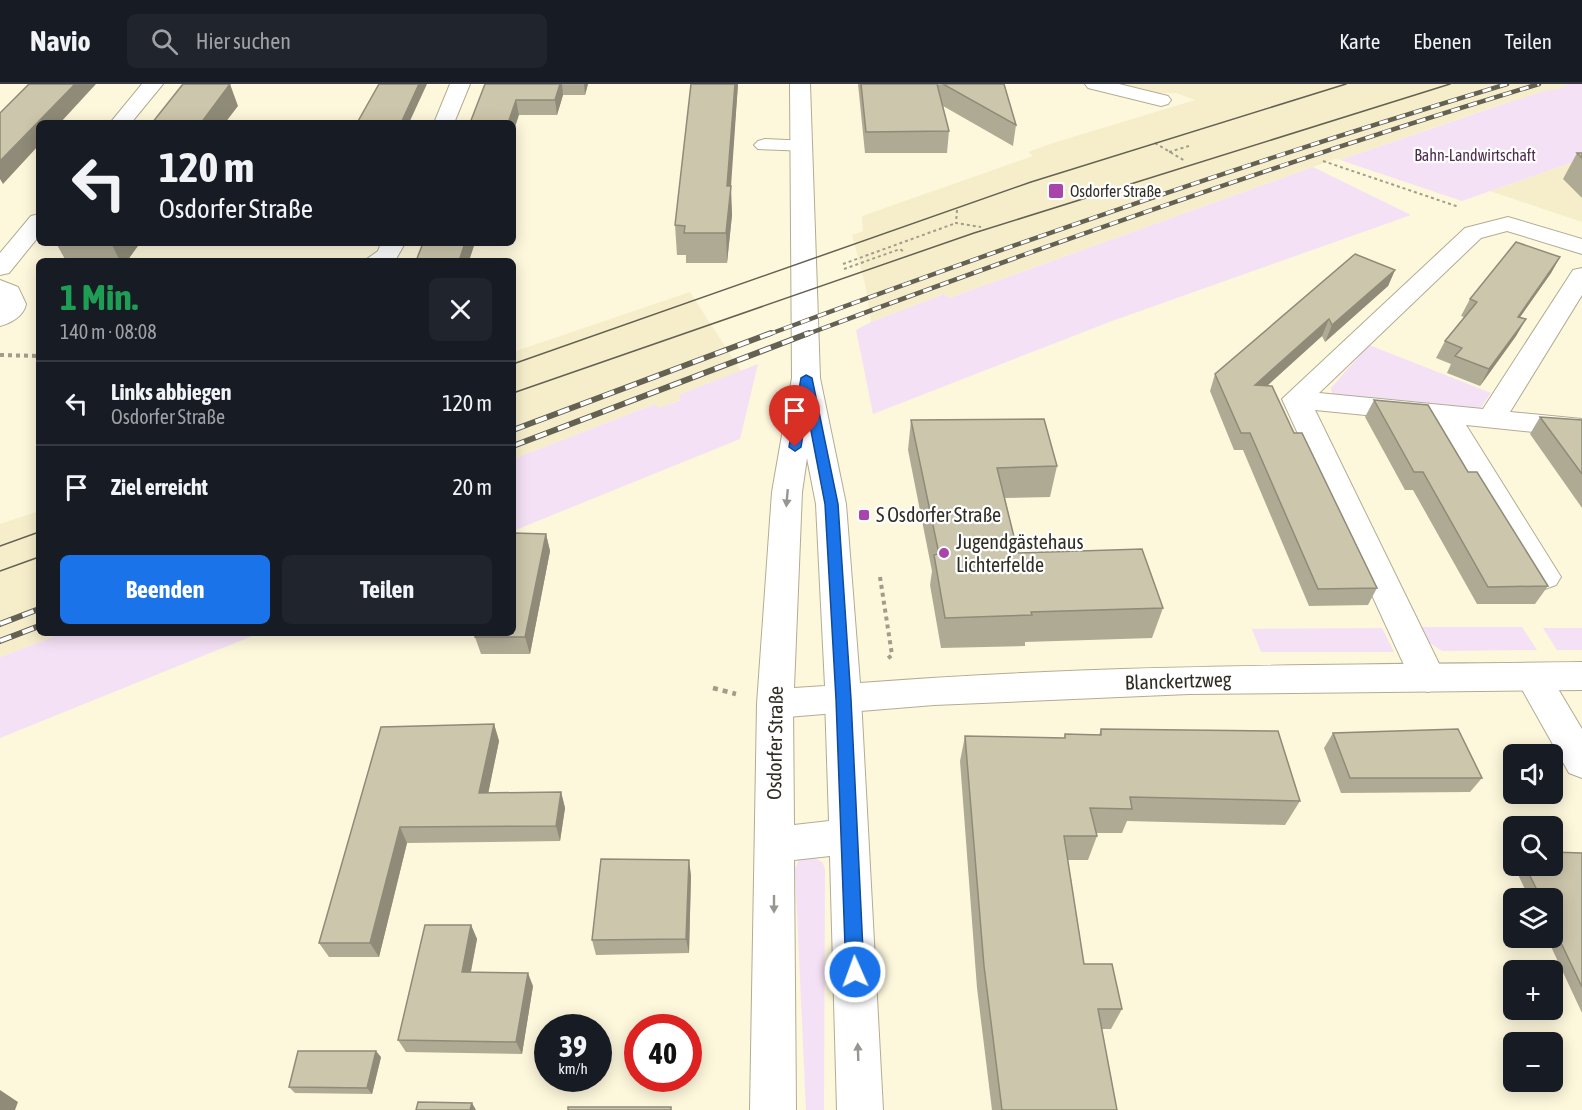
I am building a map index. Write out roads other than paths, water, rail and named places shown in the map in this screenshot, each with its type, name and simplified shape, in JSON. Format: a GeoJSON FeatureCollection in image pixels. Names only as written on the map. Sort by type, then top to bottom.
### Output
{"type":"FeatureCollection","features":[{"type":"Feature","properties":{"kind":"main road"},"geometry":{"type":"LineString","coordinates":[[123,120],[153,84]]}},
{"type":"Feature","properties":{"kind":"main road"},"geometry":{"type":"LineString","coordinates":[[445,120],[460,84]]}},
{"type":"Feature","properties":{"kind":"main road","name":"Osdorfer Straße"},"geometry":{"type":"LineString","coordinates":[[800,84],[806,378],[831,504],[850,836],[860,1110]]}},
{"type":"Feature","properties":{"kind":"main road"},"geometry":{"type":"LineString","coordinates":[[1095,84],[1161,100]]}},
{"type":"Feature","properties":{"kind":"main road"},"geometry":{"type":"LineString","coordinates":[[765,146],[801,146]]}},
{"type":"Feature","properties":{"kind":"main road"},"geometry":{"type":"LineString","coordinates":[[1296,399],[1473,234],[1508,224],[1582,247]]}},
{"type":"Feature","properties":{"kind":"main road"},"geometry":{"type":"LineString","coordinates":[[0,268],[36,225]]}},
{"type":"Feature","properties":{"kind":"main road"},"geometry":{"type":"LineString","coordinates":[[382,258],[387,255],[392,246]]}},
{"type":"Feature","properties":{"kind":"main road"},"geometry":{"type":"LineString","coordinates":[[1491,419],[1582,275]]}},
{"type":"Feature","properties":{"kind":"main road"},"geometry":{"type":"LineString","coordinates":[[0,287],[11,293],[14,300],[13,308],[0,318]]}},
{"type":"Feature","properties":{"kind":"main road","name":"Osdorfer Straße"},"geometry":{"type":"LineString","coordinates":[[773,1110],[775,704],[787,492],[806,378]]}},
{"type":"Feature","properties":{"kind":"main road"},"geometry":{"type":"LineString","coordinates":[[1296,399],[1582,428]]}},
{"type":"Feature","properties":{"kind":"main road"},"geometry":{"type":"LineString","coordinates":[[1296,399],[1428,678]]}},
{"type":"Feature","properties":{"kind":"main road"},"geometry":{"type":"LineString","coordinates":[[1445,414],[1545,577]]}},
{"type":"Feature","properties":{"kind":"main road","name":"Blanckertzweg"},"geometry":{"type":"LineString","coordinates":[[775,704],[934,691],[1189,680],[1582,676]]}},
{"type":"Feature","properties":{"kind":"main road"},"geometry":{"type":"LineString","coordinates":[[1533,677],[1582,762]]}},
{"type":"Feature","properties":{"kind":"main road"},"geometry":{"type":"LineString","coordinates":[[774,845],[850,836]]}},
{"type":"Feature","properties":{"kind":"tram line"},"geometry":{"type":"LineString","coordinates":[[516,363],[1031,182],[1346,84]]}},
{"type":"Feature","properties":{"kind":"tram line"},"geometry":{"type":"LineString","coordinates":[[516,392],[974,233],[1450,84]]}},
{"type":"Feature","properties":{"kind":"tram line"},"geometry":{"type":"LineString","coordinates":[[0,546],[36,533]]}},
{"type":"Feature","properties":{"kind":"tram line"},"geometry":{"type":"LineString","coordinates":[[0,571],[36,558]]}},
{"type":"Feature","properties":{"kind":"railway"},"geometry":{"type":"LineString","coordinates":[[767,335],[1135,204],[1320,142],[1507,84]]}},
{"type":"Feature","properties":{"kind":"railway"},"geometry":{"type":"LineString","coordinates":[[805,335],[1170,204],[1354,142],[1539,84]]}},
{"type":"Feature","properties":{"kind":"railway"},"geometry":{"type":"LineString","coordinates":[[516,429],[771,333]]}},
{"type":"Feature","properties":{"kind":"railway"},"geometry":{"type":"LineString","coordinates":[[516,445],[809,333]]}},
{"type":"Feature","properties":{"kind":"railway"},"geometry":{"type":"LineString","coordinates":[[0,624],[36,610]]}},
{"type":"Feature","properties":{"kind":"railway"},"geometry":{"type":"LineString","coordinates":[[0,641],[36,627]]}},
{"type":"Feature","properties":{"kind":"place","name":"Osdorfer Straße"},"geometry":{"type":"Point","coordinates":[1056,191]}},
{"type":"Feature","properties":{"kind":"place","name":"S Osdorfer Straße"},"geometry":{"type":"Point","coordinates":[864,515]}},
{"type":"Feature","properties":{"kind":"place","name":"Jugendgästehaus Lichterfelde"},"geometry":{"type":"Point","coordinates":[944,553]}},
{"type":"Feature","properties":{"kind":"park label","name":"Bahn-Landwirtschaft"},"geometry":{"type":"Point","coordinates":[1475,155]}}]}
